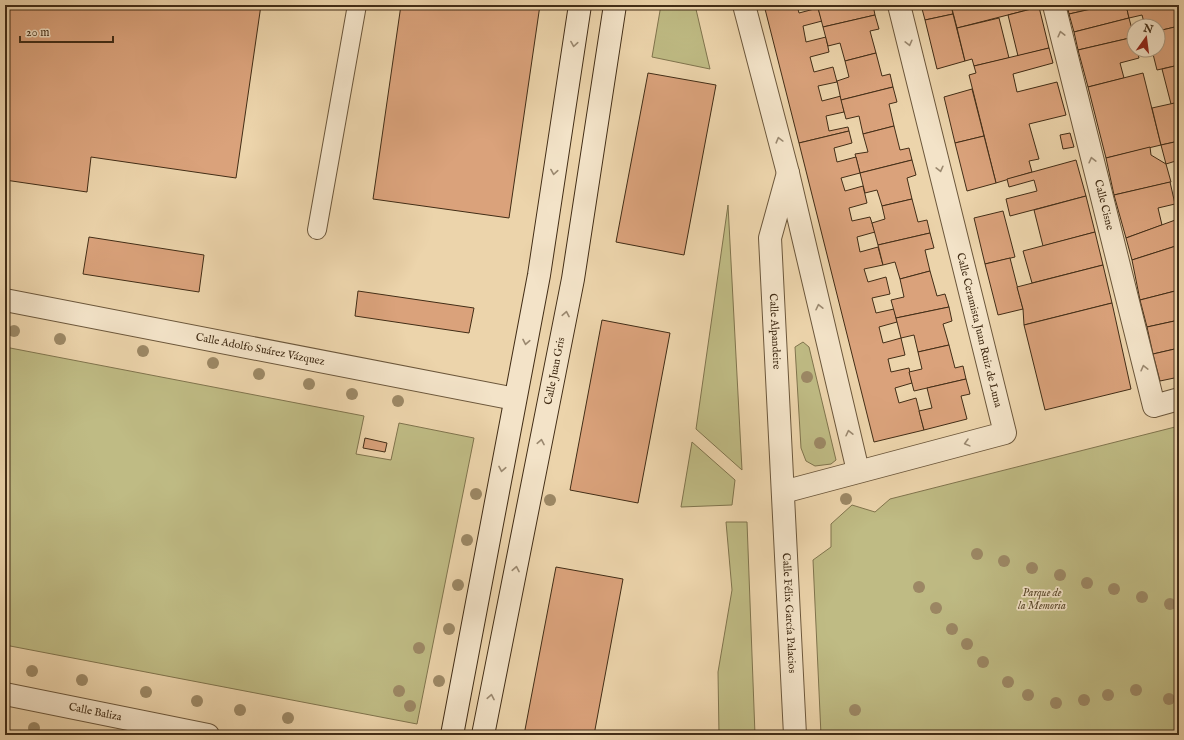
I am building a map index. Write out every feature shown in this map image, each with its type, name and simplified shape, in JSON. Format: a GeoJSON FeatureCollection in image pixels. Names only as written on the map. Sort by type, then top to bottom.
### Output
{"type":"FeatureCollection","features":[{"type":"Feature","properties":{"kind":"street"},"geometry":{"type":"LineString","coordinates":[[452,735],[538,275],[580,5]]}},
{"type":"Feature","properties":{"kind":"street","name":"Calle Juan Gris"},"geometry":{"type":"LineString","coordinates":[[483,735],[573,279],[616,5]]}},
{"type":"Feature","properties":{"kind":"street"},"geometry":{"type":"LineString","coordinates":[[744,5],[788,173],[858,471]]}},
{"type":"Feature","properties":{"kind":"street","name":"Calle Ceramista Juan Ruiz de Luna"},"geometry":{"type":"LineString","coordinates":[[783,492],[1005,433],[899,5]]}},
{"type":"Feature","properties":{"kind":"street","name":"Calle Cisne"},"geometry":{"type":"LineString","coordinates":[[1054,5],[1154,406],[1179,399]]}},
{"type":"Feature","properties":{"kind":"street","name":"Calle Alpandeire"},"geometry":{"type":"LineString","coordinates":[[783,492],[770,238],[788,173]]}},
{"type":"Feature","properties":{"kind":"street","name":"Calle Adolfo Suárez Vázquez"},"geometry":{"type":"LineString","coordinates":[[5,300],[515,399]]}},
{"type":"Feature","properties":{"kind":"street","name":"Calle Félix García Palacios"},"geometry":{"type":"LineString","coordinates":[[783,492],[795,735]]}},
{"type":"Feature","properties":{"kind":"street","name":"Calle Baliza"},"geometry":{"type":"LineString","coordinates":[[5,694],[208,735]]}},
{"type":"Feature","properties":{"kind":"lane"},"geometry":{"type":"LineString","coordinates":[[317,230],[357,5]]}},
{"type":"Feature","properties":{"kind":"green space"},"geometry":{"type":"Polygon","coordinates":[[[661,5],[695,5],[710,69],[652,57],[661,5]]]}},
{"type":"Feature","properties":{"kind":"green space"},"geometry":{"type":"Polygon","coordinates":[[[728,205],[742,470],[696,429],[728,205]]]}},
{"type":"Feature","properties":{"kind":"green space"},"geometry":{"type":"Polygon","coordinates":[[[803,342],[809,347],[836,460],[831,464],[815,466],[806,461],[801,448],[795,347],[803,342]]]}},
{"type":"Feature","properties":{"kind":"green space"},"geometry":{"type":"Polygon","coordinates":[[[5,347],[364,416],[356,454],[391,460],[399,423],[474,438],[417,724],[5,645],[5,347]]]}},
{"type":"Feature","properties":{"kind":"green space","name":"Parque de la Memoria"},"geometry":{"type":"Polygon","coordinates":[[[1179,426],[1179,735],[821,735],[813,560],[831,547],[831,524],[852,505],[875,512],[890,499],[1179,426]]]}},
{"type":"Feature","properties":{"kind":"green space"},"geometry":{"type":"Polygon","coordinates":[[[692,442],[735,480],[732,505],[681,507],[692,442]]]}},
{"type":"Feature","properties":{"kind":"green space"},"geometry":{"type":"Polygon","coordinates":[[[726,522],[747,522],[755,735],[719,735],[718,672],[732,590],[726,522]]]}},
{"type":"Feature","properties":{"kind":"building"},"geometry":{"type":"Polygon","coordinates":[[[5,5],[261,5],[236,178],[91,157],[87,192],[5,180],[5,5]]]}},
{"type":"Feature","properties":{"kind":"building"},"geometry":{"type":"Polygon","coordinates":[[[401,5],[540,5],[509,218],[373,199],[401,5]]]}},
{"type":"Feature","properties":{"kind":"building"},"geometry":{"type":"Polygon","coordinates":[[[764,5],[797,5],[799,13],[818,8],[822,21],[803,26],[806,42],[826,37],[829,52],[810,57],[814,72],[833,67],[837,82],[818,86],[822,101],[841,96],[844,112],[826,116],[829,131],[848,127],[849,131],[799,143],[764,5]]]}},
{"type":"Feature","properties":{"kind":"building"},"geometry":{"type":"Polygon","coordinates":[[[829,5],[873,5],[875,15],[823,27],[818,8],[829,5]]]}},
{"type":"Feature","properties":{"kind":"building"},"geometry":{"type":"Polygon","coordinates":[[[921,5],[951,5],[953,14],[925,20],[921,5]]]}},
{"type":"Feature","properties":{"kind":"building"},"geometry":{"type":"Polygon","coordinates":[[[951,5],[1038,5],[1039,7],[957,28],[951,5]]]}},
{"type":"Feature","properties":{"kind":"building"},"geometry":{"type":"Polygon","coordinates":[[[1067,5],[1109,5],[1069,14],[1067,5]]]}},
{"type":"Feature","properties":{"kind":"building"},"geometry":{"type":"Polygon","coordinates":[[[1109,5],[1126,5],[1129,18],[1074,32],[1069,14],[1109,5]]]}},
{"type":"Feature","properties":{"kind":"building"},"geometry":{"type":"Polygon","coordinates":[[[1126,5],[1179,5],[1179,26],[1166,29],[1166,18],[1143,18],[1142,15],[1129,18],[1126,5]]]}},
{"type":"Feature","properties":{"kind":"building"},"geometry":{"type":"Polygon","coordinates":[[[1039,7],[1049,48],[1018,56],[1008,15],[1039,7]]]}},
{"type":"Feature","properties":{"kind":"building"},"geometry":{"type":"Polygon","coordinates":[[[953,14],[965,61],[937,69],[925,20],[953,14]]]}},
{"type":"Feature","properties":{"kind":"building"},"geometry":{"type":"Polygon","coordinates":[[[875,15],[879,29],[870,31],[876,53],[845,61],[840,43],[828,46],[823,27],[875,15]]]}},
{"type":"Feature","properties":{"kind":"building"},"geometry":{"type":"Polygon","coordinates":[[[999,18],[1009,58],[974,66],[972,59],[965,61],[957,28],[999,18]]]}},
{"type":"Feature","properties":{"kind":"building"},"geometry":{"type":"Polygon","coordinates":[[[1126,19],[1126,39],[1078,50],[1074,32],[1126,19]]]}},
{"type":"Feature","properties":{"kind":"building"},"geometry":{"type":"Polygon","coordinates":[[[1179,26],[1179,65],[1157,70],[1154,58],[1166,58],[1166,29],[1179,26]]]}},
{"type":"Feature","properties":{"kind":"building"},"geometry":{"type":"Polygon","coordinates":[[[1126,39],[1126,58],[1139,58],[1120,63],[1124,78],[1088,87],[1078,50],[1126,39]]]}},
{"type":"Feature","properties":{"kind":"building"},"geometry":{"type":"Polygon","coordinates":[[[1049,48],[1053,63],[1013,74],[1017,92],[1057,82],[1066,115],[1029,124],[1039,159],[1029,161],[1032,172],[996,183],[969,75],[976,73],[974,66],[1049,48]]]}},
{"type":"Feature","properties":{"kind":"building"},"geometry":{"type":"Polygon","coordinates":[[[876,53],[882,76],[890,74],[893,87],[841,100],[837,81],[849,77],[845,61],[876,53]]]}},
{"type":"Feature","properties":{"kind":"building"},"geometry":{"type":"Polygon","coordinates":[[[1179,65],[1179,102],[1171,104],[1162,69],[1179,65]]]}},
{"type":"Feature","properties":{"kind":"building"},"geometry":{"type":"Polygon","coordinates":[[[648,73],[716,85],[684,255],[616,242],[648,73]]]}},
{"type":"Feature","properties":{"kind":"building"},"geometry":{"type":"Polygon","coordinates":[[[1143,73],[1161,145],[1106,158],[1088,87],[1143,73]]]}},
{"type":"Feature","properties":{"kind":"building"},"geometry":{"type":"Polygon","coordinates":[[[893,87],[897,102],[889,104],[894,126],[863,134],[859,116],[846,119],[841,100],[893,87]]]}},
{"type":"Feature","properties":{"kind":"building"},"geometry":{"type":"Polygon","coordinates":[[[972,89],[984,136],[955,143],[944,97],[972,89]]]}},
{"type":"Feature","properties":{"kind":"building"},"geometry":{"type":"Polygon","coordinates":[[[1179,102],[1179,141],[1161,145],[1152,108],[1179,102]]]}},
{"type":"Feature","properties":{"kind":"building"},"geometry":{"type":"Polygon","coordinates":[[[894,126],[900,150],[909,148],[912,160],[860,173],[855,154],[868,152],[863,134],[894,126]]]}},
{"type":"Feature","properties":{"kind":"building"},"geometry":{"type":"Polygon","coordinates":[[[849,131],[852,143],[834,148],[837,162],[856,157],[860,173],[841,178],[845,191],[863,186],[867,203],[849,208],[852,221],[870,217],[875,232],[857,237],[860,252],[878,247],[883,265],[864,269],[868,282],[886,277],[890,294],[872,298],[876,313],[894,309],[897,322],[879,327],[883,343],[901,338],[905,355],[888,359],[891,372],[909,368],[912,383],[895,388],[899,403],[916,398],[924,430],[874,442],[799,143],[849,131]]]}},
{"type":"Feature","properties":{"kind":"building"},"geometry":{"type":"Polygon","coordinates":[[[1070,133],[1074,147],[1063,149],[1060,135],[1070,133]]]}},
{"type":"Feature","properties":{"kind":"building"},"geometry":{"type":"Polygon","coordinates":[[[984,136],[996,183],[967,191],[955,143],[984,136]]]}},
{"type":"Feature","properties":{"kind":"building"},"geometry":{"type":"Polygon","coordinates":[[[1179,141],[1179,160],[1166,164],[1161,145],[1179,141]]]}},
{"type":"Feature","properties":{"kind":"building"},"geometry":{"type":"Polygon","coordinates":[[[1150,147],[1151,155],[1166,164],[1171,182],[1114,195],[1106,158],[1150,147]]]}},
{"type":"Feature","properties":{"kind":"building"},"geometry":{"type":"Polygon","coordinates":[[[912,160],[916,175],[907,178],[912,199],[882,206],[877,190],[865,193],[860,173],[912,160]]]}},
{"type":"Feature","properties":{"kind":"building"},"geometry":{"type":"Polygon","coordinates":[[[1076,160],[1086,196],[1010,216],[1006,199],[1037,191],[1034,180],[1009,187],[1007,179],[1076,160]]]}},
{"type":"Feature","properties":{"kind":"building"},"geometry":{"type":"Polygon","coordinates":[[[1170,182],[1175,204],[1158,208],[1162,225],[1126,238],[1114,195],[1170,182]]]}},
{"type":"Feature","properties":{"kind":"building"},"geometry":{"type":"Polygon","coordinates":[[[1086,196],[1095,232],[1043,246],[1034,210],[1086,196]]]}},
{"type":"Feature","properties":{"kind":"building"},"geometry":{"type":"Polygon","coordinates":[[[912,199],[918,222],[927,220],[930,233],[878,245],[872,223],[885,219],[882,206],[912,199]]]}},
{"type":"Feature","properties":{"kind":"building"},"geometry":{"type":"Polygon","coordinates":[[[1179,201],[1179,223],[1175,202],[1179,201]]]}},
{"type":"Feature","properties":{"kind":"building"},"geometry":{"type":"Polygon","coordinates":[[[1003,211],[1015,257],[985,264],[974,218],[1003,211]]]}},
{"type":"Feature","properties":{"kind":"building"},"geometry":{"type":"Polygon","coordinates":[[[1178,219],[1179,245],[1132,260],[1126,238],[1178,219]]]}},
{"type":"Feature","properties":{"kind":"building"},"geometry":{"type":"Polygon","coordinates":[[[1095,232],[1103,265],[1032,283],[1023,251],[1095,232]]]}},
{"type":"Feature","properties":{"kind":"building"},"geometry":{"type":"Polygon","coordinates":[[[930,233],[934,248],[925,250],[930,271],[900,279],[895,262],[883,265],[878,245],[930,233]]]}},
{"type":"Feature","properties":{"kind":"building"},"geometry":{"type":"Polygon","coordinates":[[[89,237],[204,255],[199,292],[83,274],[89,237]]]}},
{"type":"Feature","properties":{"kind":"building"},"geometry":{"type":"Polygon","coordinates":[[[1179,245],[1179,290],[1140,300],[1132,260],[1179,245]]]}},
{"type":"Feature","properties":{"kind":"building"},"geometry":{"type":"Polygon","coordinates":[[[1010,258],[1023,309],[998,315],[985,264],[1010,258]]]}},
{"type":"Feature","properties":{"kind":"building"},"geometry":{"type":"Polygon","coordinates":[[[1103,265],[1112,303],[1024,325],[1023,309],[1017,287],[1103,265]]]}},
{"type":"Feature","properties":{"kind":"building"},"geometry":{"type":"Polygon","coordinates":[[[930,271],[937,296],[945,294],[949,307],[896,318],[891,300],[904,297],[900,279],[930,271]]]}},
{"type":"Feature","properties":{"kind":"building"},"geometry":{"type":"Polygon","coordinates":[[[1179,290],[1179,320],[1147,327],[1140,300],[1179,290]]]}},
{"type":"Feature","properties":{"kind":"building"},"geometry":{"type":"Polygon","coordinates":[[[358,291],[474,308],[469,333],[355,316],[358,291]]]}},
{"type":"Feature","properties":{"kind":"building"},"geometry":{"type":"Polygon","coordinates":[[[1112,303],[1131,389],[1045,410],[1024,325],[1112,303]]]}},
{"type":"Feature","properties":{"kind":"building"},"geometry":{"type":"Polygon","coordinates":[[[949,307],[952,321],[943,324],[949,345],[918,352],[914,335],[901,338],[896,318],[949,307]]]}},
{"type":"Feature","properties":{"kind":"building"},"geometry":{"type":"Polygon","coordinates":[[[602,320],[670,333],[638,503],[570,490],[602,320]]]}},
{"type":"Feature","properties":{"kind":"building"},"geometry":{"type":"Polygon","coordinates":[[[1179,320],[1179,348],[1153,354],[1147,327],[1179,320]]]}},
{"type":"Feature","properties":{"kind":"building"},"geometry":{"type":"Polygon","coordinates":[[[949,345],[955,368],[963,366],[966,379],[914,391],[909,372],[922,369],[918,352],[949,345]]]}},
{"type":"Feature","properties":{"kind":"building"},"geometry":{"type":"Polygon","coordinates":[[[1179,348],[1179,377],[1160,381],[1153,354],[1179,348]]]}},
{"type":"Feature","properties":{"kind":"building"},"geometry":{"type":"Polygon","coordinates":[[[966,379],[970,394],[961,396],[967,419],[924,430],[919,411],[932,408],[927,388],[966,379]]]}},
{"type":"Feature","properties":{"kind":"building"},"geometry":{"type":"Polygon","coordinates":[[[365,438],[387,443],[385,452],[363,448],[365,438]]]}},
{"type":"Feature","properties":{"kind":"building"},"geometry":{"type":"Polygon","coordinates":[[[556,567],[623,579],[594,735],[524,735],[556,567]]]}}]}
